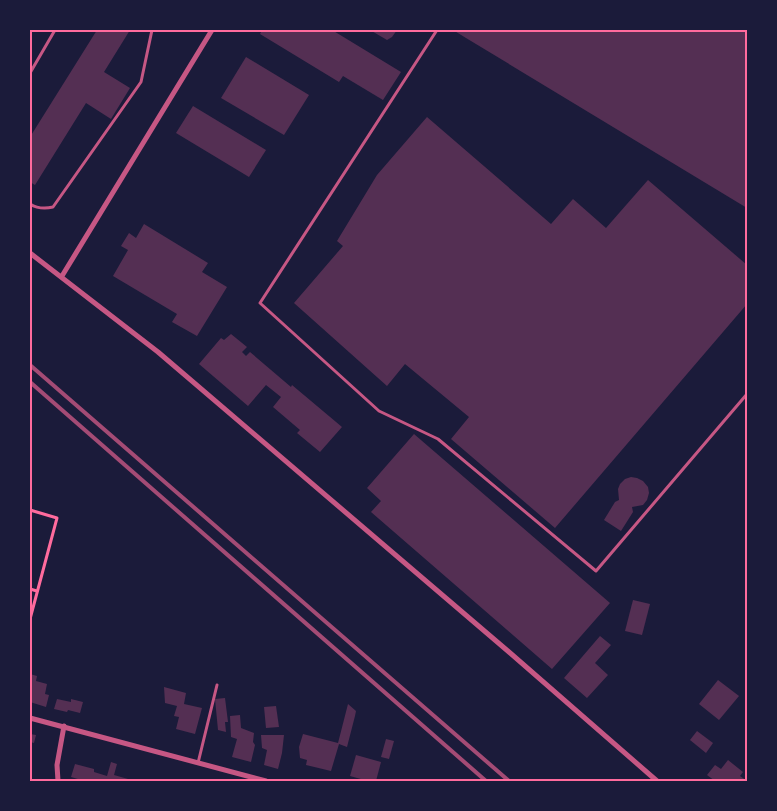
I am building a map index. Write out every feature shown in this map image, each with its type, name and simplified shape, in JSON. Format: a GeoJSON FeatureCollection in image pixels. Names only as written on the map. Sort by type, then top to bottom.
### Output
{"type":"FeatureCollection","features":[{"type":"Feature","properties":{"kind":"street"},"geometry":{"type":"LineString","coordinates":[[62,276],[212,30]]}},
{"type":"Feature","properties":{"kind":"street"},"geometry":{"type":"LineString","coordinates":[[30,253],[158,352],[657,781]]}},
{"type":"Feature","properties":{"kind":"street"},"geometry":{"type":"LineString","coordinates":[[30,718],[266,781]]}},
{"type":"Feature","properties":{"kind":"street"},"geometry":{"type":"LineString","coordinates":[[58,781],[58,765],[64,726]]}},
{"type":"Feature","properties":{"kind":"lane"},"geometry":{"type":"LineString","coordinates":[[30,73],[55,30]]}},
{"type":"Feature","properties":{"kind":"lane"},"geometry":{"type":"LineString","coordinates":[[30,204],[34,207],[45,209],[53,207],[111,126],[141,82],[152,30]]}},
{"type":"Feature","properties":{"kind":"lane"},"geometry":{"type":"LineString","coordinates":[[437,30],[260,303],[379,411],[438,439],[596,572],[747,394]]}},
{"type":"Feature","properties":{"kind":"lane"},"geometry":{"type":"LineString","coordinates":[[198,763],[216,685]]}},
{"type":"Feature","properties":{"kind":"path"},"geometry":{"type":"LineString","coordinates":[[30,510],[57,518],[30,619]]}},
{"type":"Feature","properties":{"kind":"path"},"geometry":{"type":"LineString","coordinates":[[30,589],[38,591]]}},
{"type":"Feature","properties":{"kind":"building"},"geometry":{"type":"Polygon","coordinates":[[[97,30],[130,30],[104,72],[130,88],[111,119],[86,103],[35,185],[30,182],[30,137],[97,30]]]}},
{"type":"Feature","properties":{"kind":"building"},"geometry":{"type":"Polygon","coordinates":[[[262,30],[332,30],[401,72],[383,100],[343,76],[339,82],[260,34],[262,30]]]}},
{"type":"Feature","properties":{"kind":"building"},"geometry":{"type":"Polygon","coordinates":[[[370,30],[397,30],[387,40],[370,30]]]}},
{"type":"Feature","properties":{"kind":"building"},"geometry":{"type":"Polygon","coordinates":[[[453,30],[747,30],[747,208],[466,38],[453,30]]]}},
{"type":"Feature","properties":{"kind":"building"},"geometry":{"type":"Polygon","coordinates":[[[246,57],[309,95],[284,135],[221,98],[246,57]]]}},
{"type":"Feature","properties":{"kind":"building"},"geometry":{"type":"Polygon","coordinates":[[[193,106],[266,150],[249,177],[176,133],[193,106]]]}},
{"type":"Feature","properties":{"kind":"building"},"geometry":{"type":"Polygon","coordinates":[[[427,117],[551,224],[573,199],[606,228],[648,180],[747,265],[747,304],[555,528],[451,439],[469,417],[405,364],[387,386],[294,303],[343,246],[337,241],[377,175],[427,117]]]}},
{"type":"Feature","properties":{"kind":"building"},"geometry":{"type":"Polygon","coordinates":[[[144,224],[208,263],[202,272],[227,287],[197,336],[172,322],[177,314],[113,276],[128,250],[121,246],[129,233],[136,238],[144,224]]]}},
{"type":"Feature","properties":{"kind":"building"},"geometry":{"type":"Polygon","coordinates":[[[231,334],[247,347],[242,352],[246,356],[250,352],[342,427],[320,452],[297,433],[300,430],[273,407],[281,397],[266,385],[248,406],[199,364],[221,338],[224,340],[231,334]]]}},
{"type":"Feature","properties":{"kind":"building"},"geometry":{"type":"Polygon","coordinates":[[[414,434],[610,603],[552,669],[371,512],[381,501],[367,488],[414,434]]]}},
{"type":"Feature","properties":{"kind":"building"},"geometry":{"type":"Polygon","coordinates":[[[631,477],[643,481],[648,487],[649,493],[643,505],[632,507],[633,512],[621,531],[604,520],[615,502],[619,500],[618,489],[620,484],[625,479],[631,477]]]}},
{"type":"Feature","properties":{"kind":"building"},"geometry":{"type":"Polygon","coordinates":[[[633,600],[650,604],[642,635],[625,631],[633,600]]]}},
{"type":"Feature","properties":{"kind":"building"},"geometry":{"type":"Polygon","coordinates":[[[600,636],[611,645],[595,663],[608,675],[587,698],[564,678],[600,636]]]}},
{"type":"Feature","properties":{"kind":"building"},"geometry":{"type":"Polygon","coordinates":[[[30,674],[37,676],[36,681],[47,684],[45,694],[49,695],[46,707],[30,702],[30,674]]]}},
{"type":"Feature","properties":{"kind":"building"},"geometry":{"type":"Polygon","coordinates":[[[718,680],[739,696],[719,720],[699,704],[718,680]]]}},
{"type":"Feature","properties":{"kind":"building"},"geometry":{"type":"Polygon","coordinates":[[[164,687],[186,693],[184,704],[202,708],[195,734],[176,729],[179,717],[174,716],[177,706],[165,703],[164,687]]]}},
{"type":"Feature","properties":{"kind":"building"},"geometry":{"type":"Polygon","coordinates":[[[225,698],[228,722],[225,722],[226,732],[218,730],[215,699],[225,698]]]}},
{"type":"Feature","properties":{"kind":"building"},"geometry":{"type":"Polygon","coordinates":[[[57,699],[71,702],[71,699],[83,702],[80,713],[54,709],[57,699]]]}},
{"type":"Feature","properties":{"kind":"building"},"geometry":{"type":"Polygon","coordinates":[[[348,704],[356,711],[355,716],[347,747],[339,744],[331,771],[306,765],[307,760],[300,758],[299,747],[303,734],[338,743],[348,704]]]}},
{"type":"Feature","properties":{"kind":"building"},"geometry":{"type":"Polygon","coordinates":[[[276,706],[279,727],[266,728],[264,707],[276,706]]]}},
{"type":"Feature","properties":{"kind":"building"},"geometry":{"type":"Polygon","coordinates":[[[240,715],[241,728],[254,733],[253,742],[255,745],[251,762],[232,757],[237,739],[231,737],[230,716],[240,715]]]}},
{"type":"Feature","properties":{"kind":"building"},"geometry":{"type":"Polygon","coordinates":[[[697,731],[713,743],[706,753],[690,740],[697,731]]]}},
{"type":"Feature","properties":{"kind":"building"},"geometry":{"type":"Polygon","coordinates":[[[30,734],[36,735],[34,743],[30,742],[30,734]]]}},
{"type":"Feature","properties":{"kind":"building"},"geometry":{"type":"Polygon","coordinates":[[[261,735],[284,735],[278,769],[264,765],[267,750],[262,748],[261,735]]]}},
{"type":"Feature","properties":{"kind":"building"},"geometry":{"type":"Polygon","coordinates":[[[386,739],[394,741],[389,759],[381,757],[386,739]]]}},
{"type":"Feature","properties":{"kind":"building"},"geometry":{"type":"Polygon","coordinates":[[[356,755],[381,762],[376,781],[368,781],[350,776],[356,755]]]}},
{"type":"Feature","properties":{"kind":"building"},"geometry":{"type":"Polygon","coordinates":[[[728,760],[743,772],[740,776],[747,781],[715,781],[707,775],[715,765],[721,769],[728,760]]]}},
{"type":"Feature","properties":{"kind":"building"},"geometry":{"type":"Polygon","coordinates":[[[111,762],[117,764],[114,775],[135,781],[81,781],[71,777],[75,764],[94,769],[94,772],[107,776],[111,762]]]}},
{"type":"Feature","properties":{"kind":"railway"},"geometry":{"type":"LineString","coordinates":[[30,365],[509,781]]}},
{"type":"Feature","properties":{"kind":"railway"},"geometry":{"type":"LineString","coordinates":[[30,382],[486,781]]}}]}
